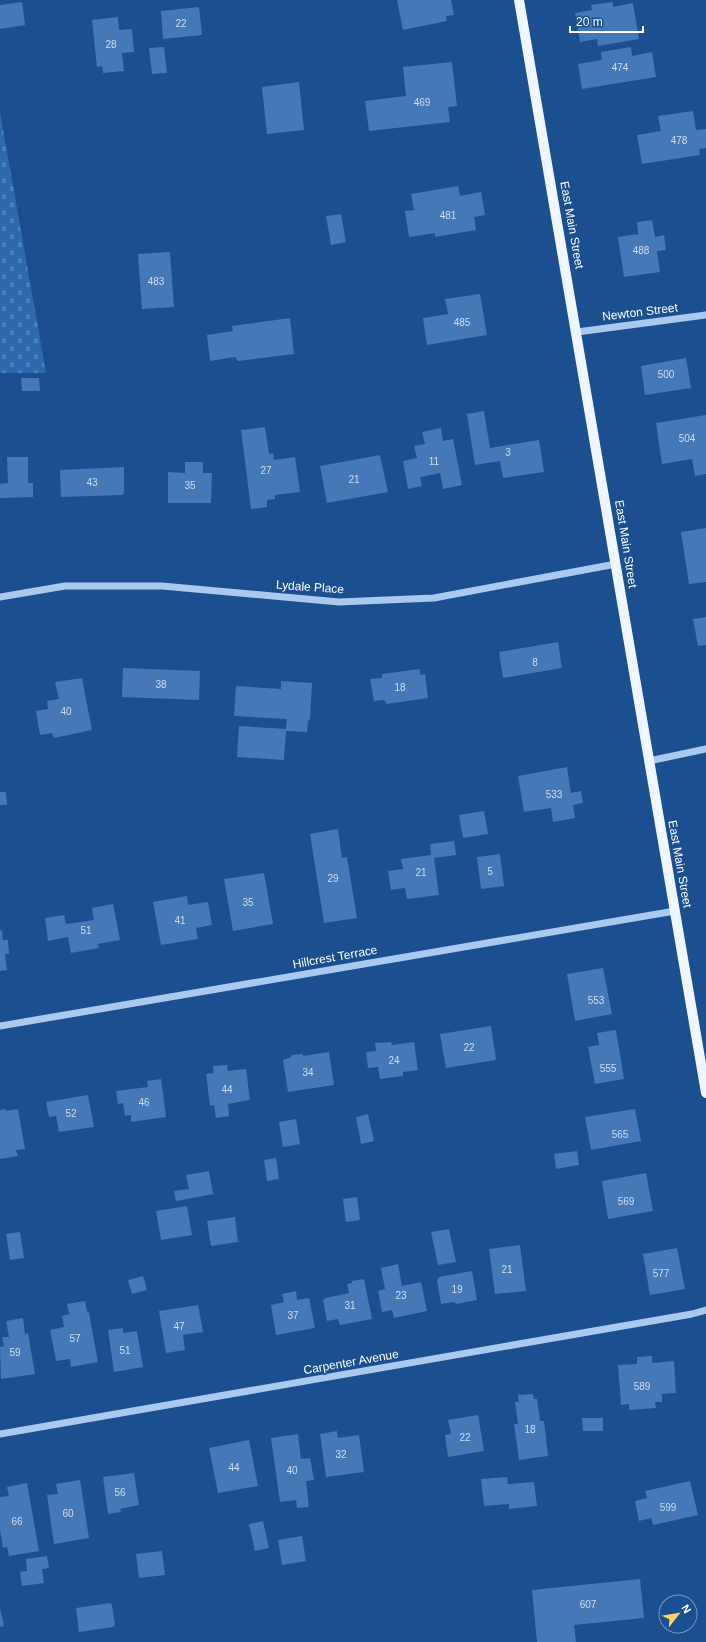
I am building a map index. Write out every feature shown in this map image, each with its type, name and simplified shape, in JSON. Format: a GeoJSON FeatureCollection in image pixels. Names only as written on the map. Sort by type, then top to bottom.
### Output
{"type":"FeatureCollection","features":[{"type":"Feature","properties":{"kind":"main road","name":"East Main Street"},"geometry":{"type":"LineString","coordinates":[[519,0],[706,1093]]}},
{"type":"Feature","properties":{"kind":"street","name":"Newton Street"},"geometry":{"type":"LineString","coordinates":[[577,332],[706,315]]}},
{"type":"Feature","properties":{"kind":"street","name":"Lydale Place"},"geometry":{"type":"LineString","coordinates":[[0,596],[65,586],[162,586],[339,602],[434,598],[616,564]]}},
{"type":"Feature","properties":{"kind":"street"},"geometry":{"type":"LineString","coordinates":[[649,761],[706,749]]}},
{"type":"Feature","properties":{"kind":"street","name":"Hillcrest Terrace"},"geometry":{"type":"LineString","coordinates":[[0,1026],[675,911]]}},
{"type":"Feature","properties":{"kind":"street","name":"Carpenter Avenue"},"geometry":{"type":"LineString","coordinates":[[0,1434],[706,1310]]}},
{"type":"Feature","properties":{"kind":"green space"},"geometry":{"type":"Polygon","coordinates":[[[0,112],[46,373],[0,373],[0,112]]]}},
{"type":"Feature","properties":{"kind":"building"},"geometry":{"type":"Polygon","coordinates":[[[397,0],[451,0],[454,15],[446,16],[447,21],[403,30],[397,0]]]}},
{"type":"Feature","properties":{"kind":"building"},"geometry":{"type":"Polygon","coordinates":[[[22,2],[25,25],[0,29],[0,5],[22,2]]]}},
{"type":"Feature","properties":{"kind":"building"},"geometry":{"type":"Polygon","coordinates":[[[613,2],[613,7],[633,3],[639,39],[598,46],[597,39],[580,42],[575,13],[592,10],[591,5],[613,2]]]}},
{"type":"Feature","properties":{"kind":"building"},"geometry":{"type":"Polygon","coordinates":[[[199,7],[202,35],[163,39],[161,11],[199,7]]]}},
{"type":"Feature","properties":{"kind":"building"},"geometry":{"type":"Polygon","coordinates":[[[118,17],[119,30],[132,29],[134,52],[122,53],[124,71],[103,73],[102,66],[97,67],[92,20],[118,17]]]}},
{"type":"Feature","properties":{"kind":"building"},"geometry":{"type":"Polygon","coordinates":[[[164,47],[167,73],[152,74],[149,48],[164,47]]]}},
{"type":"Feature","properties":{"kind":"building"},"geometry":{"type":"Polygon","coordinates":[[[631,47],[632,56],[652,52],[656,77],[582,89],[578,64],[602,60],[601,52],[631,47]]]}},
{"type":"Feature","properties":{"kind":"building"},"geometry":{"type":"Polygon","coordinates":[[[452,62],[457,106],[448,107],[450,122],[369,131],[365,101],[406,96],[403,67],[452,62]]]}},
{"type":"Feature","properties":{"kind":"building"},"geometry":{"type":"Polygon","coordinates":[[[299,82],[304,130],[267,134],[262,87],[299,82]]]}},
{"type":"Feature","properties":{"kind":"building"},"geometry":{"type":"Polygon","coordinates":[[[693,111],[696,130],[706,129],[706,148],[699,149],[700,155],[642,164],[637,135],[661,131],[658,116],[693,111]]]}},
{"type":"Feature","properties":{"kind":"building"},"geometry":{"type":"Polygon","coordinates":[[[458,186],[460,196],[481,192],[485,215],[474,217],[476,230],[435,237],[435,233],[409,237],[405,211],[414,210],[411,194],[458,186]]]}},
{"type":"Feature","properties":{"kind":"building"},"geometry":{"type":"Polygon","coordinates":[[[341,214],[346,242],[331,245],[326,216],[341,214]]]}},
{"type":"Feature","properties":{"kind":"building"},"geometry":{"type":"Polygon","coordinates":[[[652,220],[655,237],[664,235],[666,250],[657,251],[660,272],[624,277],[618,237],[638,234],[637,222],[652,220]]]}},
{"type":"Feature","properties":{"kind":"building"},"geometry":{"type":"Polygon","coordinates":[[[170,252],[174,307],[142,309],[138,254],[170,252]]]}},
{"type":"Feature","properties":{"kind":"building"},"geometry":{"type":"Polygon","coordinates":[[[480,294],[487,335],[427,345],[423,318],[448,314],[445,299],[480,294]]]}},
{"type":"Feature","properties":{"kind":"building"},"geometry":{"type":"Polygon","coordinates":[[[290,318],[294,354],[238,361],[235,357],[210,361],[207,335],[233,331],[232,326],[290,318]]]}},
{"type":"Feature","properties":{"kind":"building"},"geometry":{"type":"Polygon","coordinates":[[[686,358],[691,388],[645,395],[641,366],[686,358]]]}},
{"type":"Feature","properties":{"kind":"building"},"geometry":{"type":"Polygon","coordinates":[[[21,378],[39,378],[40,391],[22,391],[21,378]]]}},
{"type":"Feature","properties":{"kind":"building"},"geometry":{"type":"Polygon","coordinates":[[[484,411],[490,448],[539,440],[544,472],[503,478],[500,461],[475,465],[467,414],[484,411]]]}},
{"type":"Feature","properties":{"kind":"building"},"geometry":{"type":"Polygon","coordinates":[[[706,415],[706,474],[695,476],[692,459],[662,464],[656,423],[706,415]]]}},
{"type":"Feature","properties":{"kind":"building"},"geometry":{"type":"Polygon","coordinates":[[[265,427],[269,454],[273,453],[274,460],[295,457],[300,492],[275,495],[275,499],[267,500],[267,507],[251,509],[241,430],[265,427]]]}},
{"type":"Feature","properties":{"kind":"building"},"geometry":{"type":"Polygon","coordinates":[[[441,428],[443,441],[453,439],[462,485],[443,489],[440,473],[420,477],[422,486],[408,489],[403,461],[417,458],[414,446],[425,444],[422,432],[441,428]]]}},
{"type":"Feature","properties":{"kind":"building"},"geometry":{"type":"Polygon","coordinates":[[[380,455],[388,492],[327,503],[320,466],[380,455]]]}},
{"type":"Feature","properties":{"kind":"building"},"geometry":{"type":"Polygon","coordinates":[[[7,457],[28,457],[28,483],[33,483],[33,497],[0,498],[0,484],[8,483],[7,457]]]}},
{"type":"Feature","properties":{"kind":"building"},"geometry":{"type":"Polygon","coordinates":[[[185,462],[203,462],[203,473],[212,473],[211,503],[168,503],[168,472],[185,473],[185,462]]]}},
{"type":"Feature","properties":{"kind":"building"},"geometry":{"type":"Polygon","coordinates":[[[124,467],[124,493],[122,495],[61,497],[60,470],[124,467]]]}},
{"type":"Feature","properties":{"kind":"building"},"geometry":{"type":"Polygon","coordinates":[[[706,528],[706,582],[689,584],[681,532],[706,528]]]}},
{"type":"Feature","properties":{"kind":"building"},"geometry":{"type":"Polygon","coordinates":[[[706,617],[706,645],[698,646],[693,619],[706,617]]]}},
{"type":"Feature","properties":{"kind":"building"},"geometry":{"type":"Polygon","coordinates":[[[558,642],[562,668],[503,678],[499,652],[558,642]]]}},
{"type":"Feature","properties":{"kind":"building"},"geometry":{"type":"Polygon","coordinates":[[[123,668],[200,671],[199,700],[122,697],[123,668]]]}},
{"type":"Feature","properties":{"kind":"building"},"geometry":{"type":"Polygon","coordinates":[[[420,669],[420,675],[425,674],[428,698],[387,704],[384,700],[374,701],[370,679],[382,678],[382,674],[420,669]]]}},
{"type":"Feature","properties":{"kind":"building"},"geometry":{"type":"Polygon","coordinates":[[[82,678],[92,730],[54,738],[52,733],[40,735],[36,711],[48,709],[47,701],[59,699],[55,682],[82,678]]]}},
{"type":"Feature","properties":{"kind":"building"},"geometry":{"type":"Polygon","coordinates":[[[281,681],[312,683],[310,719],[308,721],[307,732],[286,731],[284,760],[237,757],[239,726],[286,729],[287,719],[234,716],[236,686],[281,689],[281,681]]]}},
{"type":"Feature","properties":{"kind":"building"},"geometry":{"type":"Polygon","coordinates":[[[567,767],[571,793],[581,791],[583,803],[573,805],[575,818],[553,822],[551,808],[524,812],[518,776],[567,767]]]}},
{"type":"Feature","properties":{"kind":"building"},"geometry":{"type":"Polygon","coordinates":[[[0,792],[6,792],[7,805],[0,805],[0,792]]]}},
{"type":"Feature","properties":{"kind":"building"},"geometry":{"type":"Polygon","coordinates":[[[484,811],[488,834],[463,838],[459,815],[484,811]]]}},
{"type":"Feature","properties":{"kind":"building"},"geometry":{"type":"Polygon","coordinates":[[[338,829],[342,858],[347,857],[357,918],[324,923],[310,834],[338,829]]]}},
{"type":"Feature","properties":{"kind":"building"},"geometry":{"type":"Polygon","coordinates":[[[454,841],[456,855],[434,858],[439,895],[407,899],[405,888],[391,890],[388,871],[403,869],[401,859],[431,855],[430,844],[454,841]]]}},
{"type":"Feature","properties":{"kind":"building"},"geometry":{"type":"Polygon","coordinates":[[[500,854],[504,886],[481,889],[477,857],[500,854]]]}},
{"type":"Feature","properties":{"kind":"building"},"geometry":{"type":"Polygon","coordinates":[[[264,873],[273,924],[233,931],[224,879],[264,873]]]}},
{"type":"Feature","properties":{"kind":"building"},"geometry":{"type":"Polygon","coordinates":[[[187,896],[188,905],[208,902],[212,925],[196,928],[198,939],[161,945],[153,902],[187,896]]]}},
{"type":"Feature","properties":{"kind":"building"},"geometry":{"type":"Polygon","coordinates":[[[113,904],[120,940],[98,944],[99,948],[71,953],[68,937],[48,941],[45,918],[64,915],[66,924],[94,920],[92,908],[113,904]]]}},
{"type":"Feature","properties":{"kind":"building"},"geometry":{"type":"Polygon","coordinates":[[[2,930],[3,940],[8,940],[9,954],[5,954],[7,970],[0,971],[0,931],[2,930]]]}},
{"type":"Feature","properties":{"kind":"building"},"geometry":{"type":"Polygon","coordinates":[[[603,968],[612,1014],[575,1021],[567,974],[603,968]]]}},
{"type":"Feature","properties":{"kind":"building"},"geometry":{"type":"Polygon","coordinates":[[[491,1026],[496,1060],[446,1068],[440,1034],[491,1026]]]}},
{"type":"Feature","properties":{"kind":"building"},"geometry":{"type":"Polygon","coordinates":[[[616,1030],[624,1079],[595,1084],[588,1047],[599,1045],[597,1033],[616,1030]]]}},
{"type":"Feature","properties":{"kind":"building"},"geometry":{"type":"Polygon","coordinates":[[[391,1042],[392,1045],[414,1042],[418,1070],[403,1072],[403,1076],[380,1079],[378,1067],[368,1068],[366,1052],[376,1051],[375,1043],[391,1042]]]}},
{"type":"Feature","properties":{"kind":"building"},"geometry":{"type":"Polygon","coordinates":[[[329,1052],[334,1085],[288,1092],[283,1060],[290,1058],[292,1055],[303,1054],[303,1056],[329,1052]]]}},
{"type":"Feature","properties":{"kind":"building"},"geometry":{"type":"Polygon","coordinates":[[[227,1065],[228,1071],[246,1069],[250,1100],[228,1104],[229,1116],[216,1118],[214,1105],[210,1106],[206,1074],[214,1073],[213,1066],[227,1065]]]}},
{"type":"Feature","properties":{"kind":"building"},"geometry":{"type":"Polygon","coordinates":[[[161,1079],[166,1117],[131,1122],[131,1115],[125,1116],[123,1103],[118,1104],[116,1091],[148,1087],[147,1081],[161,1079]]]}},
{"type":"Feature","properties":{"kind":"building"},"geometry":{"type":"Polygon","coordinates":[[[88,1095],[94,1127],[59,1132],[56,1116],[49,1117],[46,1102],[88,1095]]]}},
{"type":"Feature","properties":{"kind":"building"},"geometry":{"type":"Polygon","coordinates":[[[6,1109],[6,1111],[18,1109],[25,1149],[16,1150],[18,1156],[0,1159],[0,1110],[6,1109]]]}},
{"type":"Feature","properties":{"kind":"building"},"geometry":{"type":"Polygon","coordinates":[[[635,1109],[641,1141],[591,1150],[585,1117],[635,1109]]]}},
{"type":"Feature","properties":{"kind":"building"},"geometry":{"type":"Polygon","coordinates":[[[368,1114],[374,1141],[361,1144],[356,1117],[368,1114]]]}},
{"type":"Feature","properties":{"kind":"building"},"geometry":{"type":"Polygon","coordinates":[[[296,1119],[300,1144],[283,1147],[279,1122],[296,1119]]]}},
{"type":"Feature","properties":{"kind":"building"},"geometry":{"type":"Polygon","coordinates":[[[577,1151],[579,1165],[556,1169],[554,1154],[577,1151]]]}},
{"type":"Feature","properties":{"kind":"building"},"geometry":{"type":"Polygon","coordinates":[[[276,1158],[279,1179],[267,1181],[264,1160],[276,1158]]]}},
{"type":"Feature","properties":{"kind":"building"},"geometry":{"type":"Polygon","coordinates":[[[209,1171],[213,1194],[176,1201],[174,1191],[189,1189],[186,1175],[209,1171]]]}},
{"type":"Feature","properties":{"kind":"building"},"geometry":{"type":"Polygon","coordinates":[[[646,1173],[653,1211],[608,1219],[602,1181],[646,1173]]]}},
{"type":"Feature","properties":{"kind":"building"},"geometry":{"type":"Polygon","coordinates":[[[357,1197],[360,1220],[346,1222],[343,1199],[357,1197]]]}},
{"type":"Feature","properties":{"kind":"building"},"geometry":{"type":"Polygon","coordinates":[[[187,1206],[192,1235],[161,1240],[156,1211],[187,1206]]]}},
{"type":"Feature","properties":{"kind":"building"},"geometry":{"type":"Polygon","coordinates":[[[235,1217],[238,1242],[211,1246],[207,1221],[235,1217]]]}},
{"type":"Feature","properties":{"kind":"building"},"geometry":{"type":"Polygon","coordinates":[[[449,1229],[456,1262],[438,1265],[431,1232],[449,1229]]]}},
{"type":"Feature","properties":{"kind":"building"},"geometry":{"type":"Polygon","coordinates":[[[20,1232],[24,1258],[10,1260],[6,1234],[20,1232]]]}},
{"type":"Feature","properties":{"kind":"building"},"geometry":{"type":"Polygon","coordinates":[[[520,1245],[526,1291],[495,1294],[489,1249],[520,1245]]]}},
{"type":"Feature","properties":{"kind":"building"},"geometry":{"type":"Polygon","coordinates":[[[677,1248],[685,1289],[650,1295],[643,1254],[677,1248]]]}},
{"type":"Feature","properties":{"kind":"building"},"geometry":{"type":"Polygon","coordinates":[[[398,1264],[402,1286],[421,1282],[427,1311],[394,1318],[392,1310],[382,1312],[378,1291],[385,1289],[381,1268],[398,1264]]]}},
{"type":"Feature","properties":{"kind":"building"},"geometry":{"type":"Polygon","coordinates":[[[472,1271],[477,1300],[456,1304],[454,1302],[441,1304],[437,1280],[439,1277],[472,1271]]]}},
{"type":"Feature","properties":{"kind":"building"},"geometry":{"type":"Polygon","coordinates":[[[143,1276],[147,1290],[132,1294],[128,1280],[143,1276]]]}},
{"type":"Feature","properties":{"kind":"building"},"geometry":{"type":"Polygon","coordinates":[[[364,1279],[372,1319],[340,1325],[338,1319],[327,1321],[323,1300],[349,1293],[347,1284],[352,1283],[352,1281],[364,1279]]]}},
{"type":"Feature","properties":{"kind":"building"},"geometry":{"type":"Polygon","coordinates":[[[296,1291],[297,1300],[309,1298],[315,1328],[276,1335],[271,1305],[284,1302],[282,1294],[296,1291]]]}},
{"type":"Feature","properties":{"kind":"building"},"geometry":{"type":"Polygon","coordinates":[[[85,1301],[87,1311],[89,1313],[98,1362],[71,1367],[70,1359],[56,1361],[50,1330],[64,1327],[62,1316],[69,1314],[67,1304],[85,1301]]]}},
{"type":"Feature","properties":{"kind":"building"},"geometry":{"type":"Polygon","coordinates":[[[198,1305],[203,1332],[183,1335],[185,1350],[166,1353],[159,1311],[198,1305]]]}},
{"type":"Feature","properties":{"kind":"building"},"geometry":{"type":"Polygon","coordinates":[[[23,1318],[25,1334],[28,1333],[35,1374],[1,1379],[0,1347],[4,1346],[2,1337],[9,1337],[6,1321],[23,1318]]]}},
{"type":"Feature","properties":{"kind":"building"},"geometry":{"type":"Polygon","coordinates":[[[123,1328],[123,1333],[137,1331],[143,1367],[114,1372],[108,1330],[123,1328]]]}},
{"type":"Feature","properties":{"kind":"building"},"geometry":{"type":"Polygon","coordinates":[[[652,1356],[652,1363],[674,1361],[676,1393],[662,1394],[662,1402],[655,1402],[656,1408],[629,1410],[629,1404],[621,1405],[618,1365],[637,1364],[637,1357],[652,1356]]]}},
{"type":"Feature","properties":{"kind":"building"},"geometry":{"type":"Polygon","coordinates":[[[533,1394],[534,1399],[537,1399],[540,1421],[544,1421],[548,1456],[519,1460],[514,1424],[518,1424],[515,1402],[519,1402],[518,1395],[533,1394]]]}},
{"type":"Feature","properties":{"kind":"building"},"geometry":{"type":"Polygon","coordinates":[[[478,1415],[484,1451],[448,1457],[445,1435],[451,1434],[448,1420],[478,1415]]]}},
{"type":"Feature","properties":{"kind":"building"},"geometry":{"type":"Polygon","coordinates":[[[582,1418],[603,1418],[603,1431],[583,1431],[582,1418]]]}},
{"type":"Feature","properties":{"kind":"building"},"geometry":{"type":"Polygon","coordinates":[[[337,1431],[338,1438],[359,1435],[364,1472],[326,1477],[320,1434],[337,1431]]]}},
{"type":"Feature","properties":{"kind":"building"},"geometry":{"type":"Polygon","coordinates":[[[298,1434],[301,1459],[310,1458],[314,1480],[306,1481],[309,1507],[297,1508],[296,1500],[280,1502],[271,1438],[298,1434]]]}},
{"type":"Feature","properties":{"kind":"building"},"geometry":{"type":"Polygon","coordinates":[[[249,1440],[258,1486],[218,1493],[209,1448],[249,1440]]]}},
{"type":"Feature","properties":{"kind":"building"},"geometry":{"type":"Polygon","coordinates":[[[134,1473],[139,1505],[120,1509],[121,1512],[108,1514],[103,1477],[134,1473]]]}},
{"type":"Feature","properties":{"kind":"building"},"geometry":{"type":"Polygon","coordinates":[[[507,1477],[508,1484],[534,1482],[537,1506],[509,1509],[509,1504],[484,1506],[481,1479],[507,1477]]]}},
{"type":"Feature","properties":{"kind":"building"},"geometry":{"type":"Polygon","coordinates":[[[80,1480],[89,1538],[54,1544],[47,1495],[58,1494],[56,1484],[80,1480]]]}},
{"type":"Feature","properties":{"kind":"building"},"geometry":{"type":"Polygon","coordinates":[[[690,1481],[698,1515],[653,1525],[651,1518],[639,1521],[635,1501],[647,1498],[645,1491],[690,1481]]]}},
{"type":"Feature","properties":{"kind":"building"},"geometry":{"type":"Polygon","coordinates":[[[27,1483],[39,1551],[9,1556],[7,1547],[3,1548],[0,1530],[0,1497],[9,1496],[7,1487],[27,1483]]]}},
{"type":"Feature","properties":{"kind":"building"},"geometry":{"type":"Polygon","coordinates":[[[263,1521],[269,1548],[255,1551],[249,1524],[263,1521]]]}},
{"type":"Feature","properties":{"kind":"building"},"geometry":{"type":"Polygon","coordinates":[[[302,1536],[306,1561],[282,1565],[278,1540],[302,1536]]]}},
{"type":"Feature","properties":{"kind":"building"},"geometry":{"type":"Polygon","coordinates":[[[162,1551],[165,1575],[139,1578],[136,1554],[162,1551]]]}},
{"type":"Feature","properties":{"kind":"building"},"geometry":{"type":"Polygon","coordinates":[[[47,1556],[49,1568],[42,1569],[44,1583],[22,1586],[20,1572],[27,1571],[26,1559],[47,1556]]]}},
{"type":"Feature","properties":{"kind":"building"},"geometry":{"type":"Polygon","coordinates":[[[640,1579],[644,1618],[574,1625],[576,1642],[537,1642],[532,1590],[640,1579]]]}},
{"type":"Feature","properties":{"kind":"building"},"geometry":{"type":"Polygon","coordinates":[[[110,1603],[112,1605],[115,1625],[113,1627],[79,1632],[76,1608],[110,1603]]]}},
{"type":"Feature","properties":{"kind":"building"},"geometry":{"type":"Polygon","coordinates":[[[0,1608],[4,1626],[0,1627],[0,1608]]]}}]}
